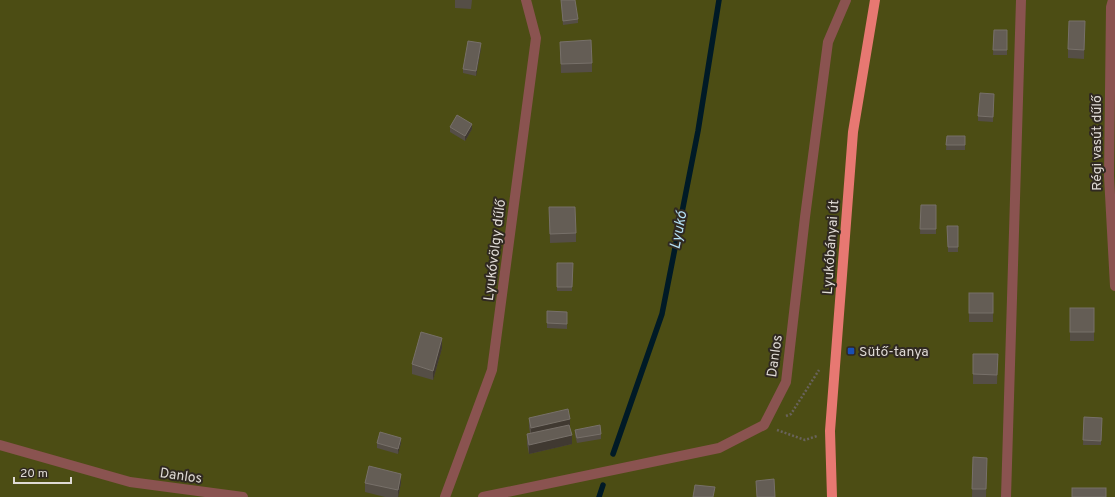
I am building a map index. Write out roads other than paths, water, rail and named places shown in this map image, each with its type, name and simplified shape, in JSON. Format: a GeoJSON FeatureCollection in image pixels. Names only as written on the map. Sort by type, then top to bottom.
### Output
{"type":"FeatureCollection","features":[{"type":"Feature","properties":{"kind":"main road","name":"Lyukóbányai út"},"geometry":{"type":"LineString","coordinates":[[832,497],[830,431],[853,132],[875,0]]}},
{"type":"Feature","properties":{"kind":"street","name":"Lyukóvölgy dűlő"},"geometry":{"type":"LineString","coordinates":[[445,497],[492,370],[536,38],[526,0]]}},
{"type":"Feature","properties":{"kind":"street","name":"Danlos"},"geometry":{"type":"LineString","coordinates":[[483,497],[719,448],[764,425],[786,382],[805,217],[828,42],[846,0]]}},
{"type":"Feature","properties":{"kind":"street"},"geometry":{"type":"LineString","coordinates":[[1006,497],[1021,0]]}},
{"type":"Feature","properties":{"kind":"street","name":"Régi vasút dűlő"},"geometry":{"type":"LineString","coordinates":[[1113,0],[1111,8],[1109,176],[1115,286]]}},
{"type":"Feature","properties":{"kind":"street","name":"Danlos"},"geometry":{"type":"LineString","coordinates":[[0,445],[130,482],[243,497]]}},
{"type":"Feature","properties":{"kind":"waterway","name":"Lyukó"},"geometry":{"type":"LineString","coordinates":[[613,454],[662,314],[698,131],[719,0]]}},
{"type":"Feature","properties":{"kind":"waterway","name":"Lyukó"},"geometry":{"type":"LineString","coordinates":[[599,497],[603,485]]}},
{"type":"Feature","properties":{"kind":"place","name":"Sütő-tanya"},"geometry":{"type":"Point","coordinates":[851,351]}}]}
